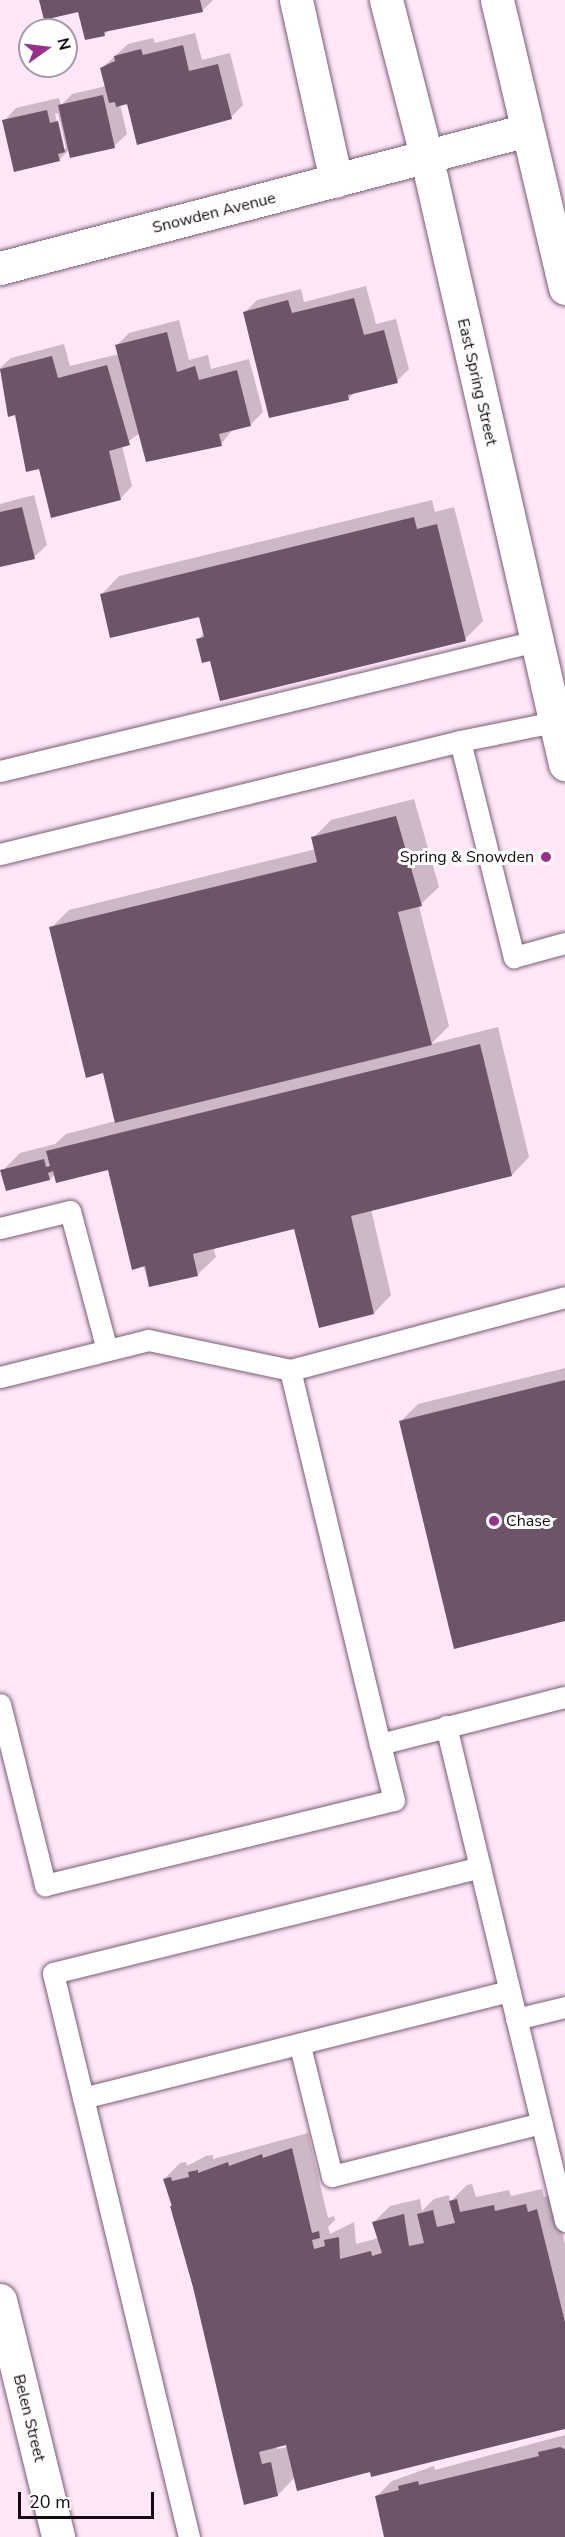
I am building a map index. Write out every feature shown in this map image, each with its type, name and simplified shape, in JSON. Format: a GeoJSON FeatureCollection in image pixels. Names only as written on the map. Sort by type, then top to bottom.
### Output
{"type":"FeatureCollection","features":[{"type":"Feature","properties":{"kind":"main road"},"geometry":{"type":"LineString","coordinates":[[296,0],[336,182]]}},
{"type":"Feature","properties":{"kind":"main road","name":"East Spring Street"},"geometry":{"type":"LineString","coordinates":[[386,0],[426,155],[536,641],[560,723],[565,764]]}},
{"type":"Feature","properties":{"kind":"main road"},"geometry":{"type":"LineString","coordinates":[[497,0],[565,288]]}},
{"type":"Feature","properties":{"kind":"main road","name":"Snowden Avenue"},"geometry":{"type":"LineString","coordinates":[[0,268],[336,182],[426,155],[527,130]]}},
{"type":"Feature","properties":{"kind":"main road","name":"Belen Street"},"geometry":{"type":"LineString","coordinates":[[0,2300],[58,2537]]}},
{"type":"Feature","properties":{"kind":"lane"},"geometry":{"type":"LineString","coordinates":[[0,771],[536,641]]}},
{"type":"Feature","properties":{"kind":"lane"},"geometry":{"type":"LineString","coordinates":[[0,854],[460,741],[560,723]]}},
{"type":"Feature","properties":{"kind":"lane"},"geometry":{"type":"LineString","coordinates":[[460,741],[514,957],[565,943]]}},
{"type":"Feature","properties":{"kind":"lane"},"geometry":{"type":"LineString","coordinates":[[0,1228],[70,1211],[107,1350]]}},
{"type":"Feature","properties":{"kind":"lane"},"geometry":{"type":"LineString","coordinates":[[0,1377],[148,1340],[290,1370],[565,1297]]}},
{"type":"Feature","properties":{"kind":"lane"},"geometry":{"type":"LineString","coordinates":[[0,1704],[45,1885],[394,1800],[290,1370]]}},
{"type":"Feature","properties":{"kind":"lane"},"geometry":{"type":"LineString","coordinates":[[380,1744],[565,1697]]}},
{"type":"Feature","properties":{"kind":"lane"},"geometry":{"type":"LineString","coordinates":[[446,1726],[565,2221]]}},
{"type":"Feature","properties":{"kind":"lane"},"geometry":{"type":"LineString","coordinates":[[189,2537],[53,1973],[480,1867]]}},
{"type":"Feature","properties":{"kind":"lane"},"geometry":{"type":"LineString","coordinates":[[84,2098],[300,2046],[509,1991]]}},
{"type":"Feature","properties":{"kind":"lane"},"geometry":{"type":"LineString","coordinates":[[516,2019],[565,2007]]}},
{"type":"Feature","properties":{"kind":"lane"},"geometry":{"type":"LineString","coordinates":[[300,2046],[332,2176],[541,2123]]}},
{"type":"Feature","properties":{"kind":"building"},"geometry":{"type":"Polygon","coordinates":[[[39,0],[200,0],[203,12],[104,32],[105,36],[85,40],[78,12],[44,18],[39,0]]]}},
{"type":"Feature","properties":{"kind":"building"},"geometry":{"type":"Polygon","coordinates":[[[183,45],[189,71],[218,64],[232,119],[137,145],[127,104],[116,107],[115,102],[109,103],[100,68],[115,61],[114,56],[141,49],[143,55],[183,45]]]}},
{"type":"Feature","properties":{"kind":"building"},"geometry":{"type":"Polygon","coordinates":[[[103,95],[115,148],[70,158],[58,105],[103,95]]]}},
{"type":"Feature","properties":{"kind":"building"},"geometry":{"type":"Polygon","coordinates":[[[47,110],[50,123],[58,121],[65,152],[58,154],[60,161],[14,172],[2,120],[47,110]]]}},
{"type":"Feature","properties":{"kind":"building"},"geometry":{"type":"Polygon","coordinates":[[[354,298],[364,335],[384,330],[398,383],[348,395],[349,400],[269,418],[243,312],[288,300],[292,313],[354,298]]]}},
{"type":"Feature","properties":{"kind":"building"},"geometry":{"type":"Polygon","coordinates":[[[167,332],[177,372],[195,366],[199,380],[237,370],[251,426],[219,434],[222,446],[146,462],[115,345],[167,332]]]}},
{"type":"Feature","properties":{"kind":"building"},"geometry":{"type":"Polygon","coordinates":[[[52,356],[58,378],[107,365],[130,445],[109,451],[121,500],[51,518],[39,469],[26,472],[15,415],[8,417],[0,369],[52,356]]]}},
{"type":"Feature","properties":{"kind":"building"},"geometry":{"type":"Polygon","coordinates":[[[22,507],[35,559],[0,567],[0,512],[22,507]]]}},
{"type":"Feature","properties":{"kind":"building"},"geometry":{"type":"Polygon","coordinates":[[[414,517],[417,529],[437,524],[466,641],[220,701],[210,661],[202,663],[196,639],[204,637],[199,617],[110,638],[100,594],[414,517]]]}},
{"type":"Feature","properties":{"kind":"building"},"geometry":{"type":"Polygon","coordinates":[[[396,816],[422,906],[398,912],[432,1045],[115,1123],[103,1073],[86,1078],[49,927],[317,862],[311,837],[396,816]]]}},
{"type":"Feature","properties":{"kind":"building"},"geometry":{"type":"Polygon","coordinates":[[[480,1044],[512,1176],[351,1216],[374,1314],[319,1328],[294,1229],[193,1254],[198,1276],[149,1287],[145,1266],[132,1270],[108,1170],[56,1183],[53,1171],[48,1173],[50,1180],[6,1191],[0,1170],[44,1159],[46,1167],[50,1166],[46,1151],[480,1044]]]}},
{"type":"Feature","properties":{"kind":"building","name":"Chase"},"geometry":{"type":"Polygon","coordinates":[[[565,1380],[565,1621],[454,1649],[399,1421],[565,1380]]]}},
{"type":"Feature","properties":{"kind":"building"},"geometry":{"type":"Polygon","coordinates":[[[292,2148],[312,2233],[319,2231],[320,2238],[312,2240],[314,2249],[325,2246],[324,2240],[339,2237],[340,2259],[371,2251],[372,2256],[382,2253],[372,2222],[404,2214],[409,2246],[424,2243],[417,2214],[433,2210],[437,2227],[455,2223],[449,2201],[457,2199],[460,2212],[494,2205],[495,2211],[526,2204],[528,2212],[537,2209],[565,2322],[565,2429],[371,2477],[370,2472],[297,2491],[286,2445],[259,2452],[262,2464],[271,2462],[278,2496],[244,2505],[193,2287],[163,2179],[171,2177],[172,2181],[189,2177],[188,2172],[198,2170],[198,2173],[228,2162],[229,2166],[262,2154],[263,2158],[292,2148]]]}},
{"type":"Feature","properties":{"kind":"building"},"geometry":{"type":"Polygon","coordinates":[[[560,2447],[565,2449],[565,2537],[384,2537],[375,2496],[399,2490],[398,2486],[418,2481],[419,2485],[539,2456],[538,2452],[560,2447]]]}},
{"type":"Feature","properties":{"kind":"place","name":"Spring & Snowden"},"geometry":{"type":"Point","coordinates":[546,857]}},
{"type":"Feature","properties":{"kind":"place","name":"Chase"},"geometry":{"type":"Point","coordinates":[494,1521]}}]}
